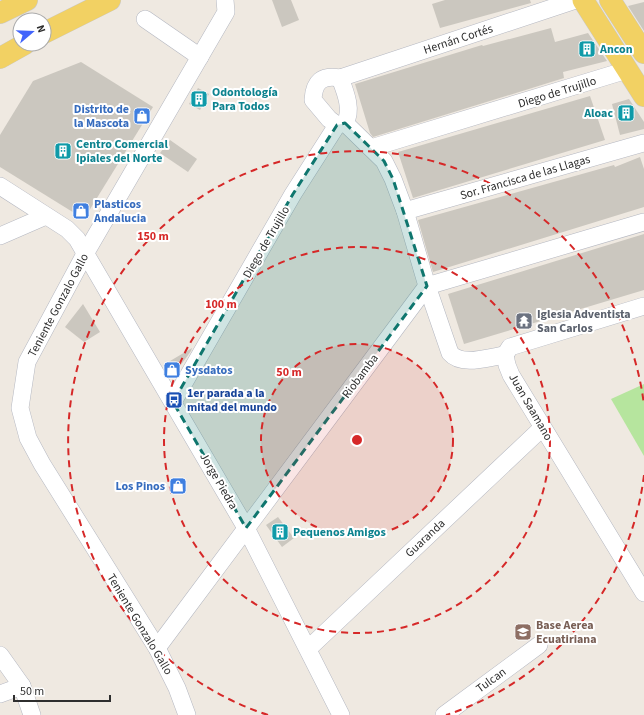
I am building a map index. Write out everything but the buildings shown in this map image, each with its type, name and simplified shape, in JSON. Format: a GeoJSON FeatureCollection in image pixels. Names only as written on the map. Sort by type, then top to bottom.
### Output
{"type":"FeatureCollection","features":[{"type":"Feature","properties":{"kind":"main road"},"geometry":{"type":"LineString","coordinates":[[0,13],[27,0]]}},
{"type":"Feature","properties":{"kind":"main road"},"geometry":{"type":"LineString","coordinates":[[52,29],[110,0]]}},
{"type":"Feature","properties":{"kind":"main road"},"geometry":{"type":"LineString","coordinates":[[583,0],[644,96]]}},
{"type":"Feature","properties":{"kind":"main road"},"geometry":{"type":"LineString","coordinates":[[610,0],[644,53]]}},
{"type":"Feature","properties":{"kind":"main road"},"geometry":{"type":"LineString","coordinates":[[0,58],[12,51]]}},
{"type":"Feature","properties":{"kind":"street","name":"Hernán Cortés"},"geometry":{"type":"LineString","coordinates":[[340,78],[576,0]]}},
{"type":"Feature","properties":{"kind":"street","name":"Teniente Gonzalo Gallo"},"geometry":{"type":"LineString","coordinates":[[187,715],[177,688],[157,648],[42,464],[28,438],[20,408],[27,362],[85,254],[226,12],[226,3]]}},
{"type":"Feature","properties":{"kind":"street"},"geometry":{"type":"LineString","coordinates":[[145,19],[200,56]]}},
{"type":"Feature","properties":{"kind":"street","name":"Diego de Trujillo"},"geometry":{"type":"LineString","coordinates":[[371,148],[627,70]]}},
{"type":"Feature","properties":{"kind":"street"},"geometry":{"type":"LineString","coordinates":[[341,124],[348,118],[349,112],[346,91],[340,78],[330,77],[321,80],[314,90],[313,100],[329,119],[341,124],[371,148],[384,161],[393,179],[405,211],[427,286],[448,349],[453,357],[463,360],[505,355],[510,347],[644,306]]}},
{"type":"Feature","properties":{"kind":"street","name":"Diego de Trujillo"},"geometry":{"type":"LineString","coordinates":[[173,402],[293,194],[341,124]]}},
{"type":"Feature","properties":{"kind":"street","name":"Sor. Francisca de las Llagas"},"geometry":{"type":"LineString","coordinates":[[405,211],[644,143]]}},
{"type":"Feature","properties":{"kind":"street","name":"Jorge Piedra"},"geometry":{"type":"LineString","coordinates":[[4,192],[67,229],[77,239],[246,528],[341,715]]}},
{"type":"Feature","properties":{"kind":"street"},"geometry":{"type":"LineString","coordinates":[[0,236],[46,216]]}},
{"type":"Feature","properties":{"kind":"street"},"geometry":{"type":"LineString","coordinates":[[427,286],[644,222]]}},
{"type":"Feature","properties":{"kind":"street","name":"Riobamba"},"geometry":{"type":"LineString","coordinates":[[157,648],[427,286]]}},
{"type":"Feature","properties":{"kind":"street","name":"Juan Saamano"},"geometry":{"type":"LineString","coordinates":[[505,355],[506,364],[542,428],[644,593]]}},
{"type":"Feature","properties":{"kind":"street","name":"Guaranda"},"geometry":{"type":"LineString","coordinates":[[308,649],[542,428]]}},
{"type":"Feature","properties":{"kind":"street","name":"Tulcan"},"geometry":{"type":"LineString","coordinates":[[444,715],[539,645]]}},
{"type":"Feature","properties":{"kind":"street"},"geometry":{"type":"LineString","coordinates":[[0,655],[22,686],[32,715]]}},
{"type":"Feature","properties":{"kind":"street"},"geometry":{"type":"LineString","coordinates":[[0,694],[22,686]]}},
{"type":"Feature","properties":{"kind":"highlighted area"},"geometry":{"type":"Polygon","coordinates":[[[345,123],[384,161],[393,179],[427,286],[246,528],[173,402],[293,194],[337,125],[345,123]]]}},
{"type":"Feature","properties":{"kind":"green space"},"geometry":{"type":"Polygon","coordinates":[[[644,384],[644,456],[611,399],[644,384]]]}},
{"type":"Feature","properties":{"kind":"place","name":"Ancon"},"geometry":{"type":"Point","coordinates":[587,49]}},
{"type":"Feature","properties":{"kind":"place","name":"Odontología Para Todos"},"geometry":{"type":"Point","coordinates":[199,99]}},
{"type":"Feature","properties":{"kind":"place","name":"Aloac"},"geometry":{"type":"Point","coordinates":[626,113]}},
{"type":"Feature","properties":{"kind":"place","name":"Distrito de la Mascota"},"geometry":{"type":"Point","coordinates":[142,116]}},
{"type":"Feature","properties":{"kind":"place","name":"Centro Comercial Ipiales del Norte"},"geometry":{"type":"Point","coordinates":[63,151]}},
{"type":"Feature","properties":{"kind":"place","name":"Plasticos Andalucia"},"geometry":{"type":"Point","coordinates":[81,211]}},
{"type":"Feature","properties":{"kind":"place","name":"Iglesia Adventista San Carlos"},"geometry":{"type":"Point","coordinates":[524,321]}},
{"type":"Feature","properties":{"kind":"place","name":"Sysdatos"},"geometry":{"type":"Point","coordinates":[172,370]}},
{"type":"Feature","properties":{"kind":"place","name":"1er parada a la mitad del mundo"},"geometry":{"type":"Point","coordinates":[174,400]}},
{"type":"Feature","properties":{"kind":"place","name":"Los Pinos"},"geometry":{"type":"Point","coordinates":[178,486]}},
{"type":"Feature","properties":{"kind":"place","name":"Pequenos Amigos"},"geometry":{"type":"Point","coordinates":[280,532]}},
{"type":"Feature","properties":{"kind":"place","name":"Base Aerea Ecuatiriana"},"geometry":{"type":"Point","coordinates":[523,632]}}]}
